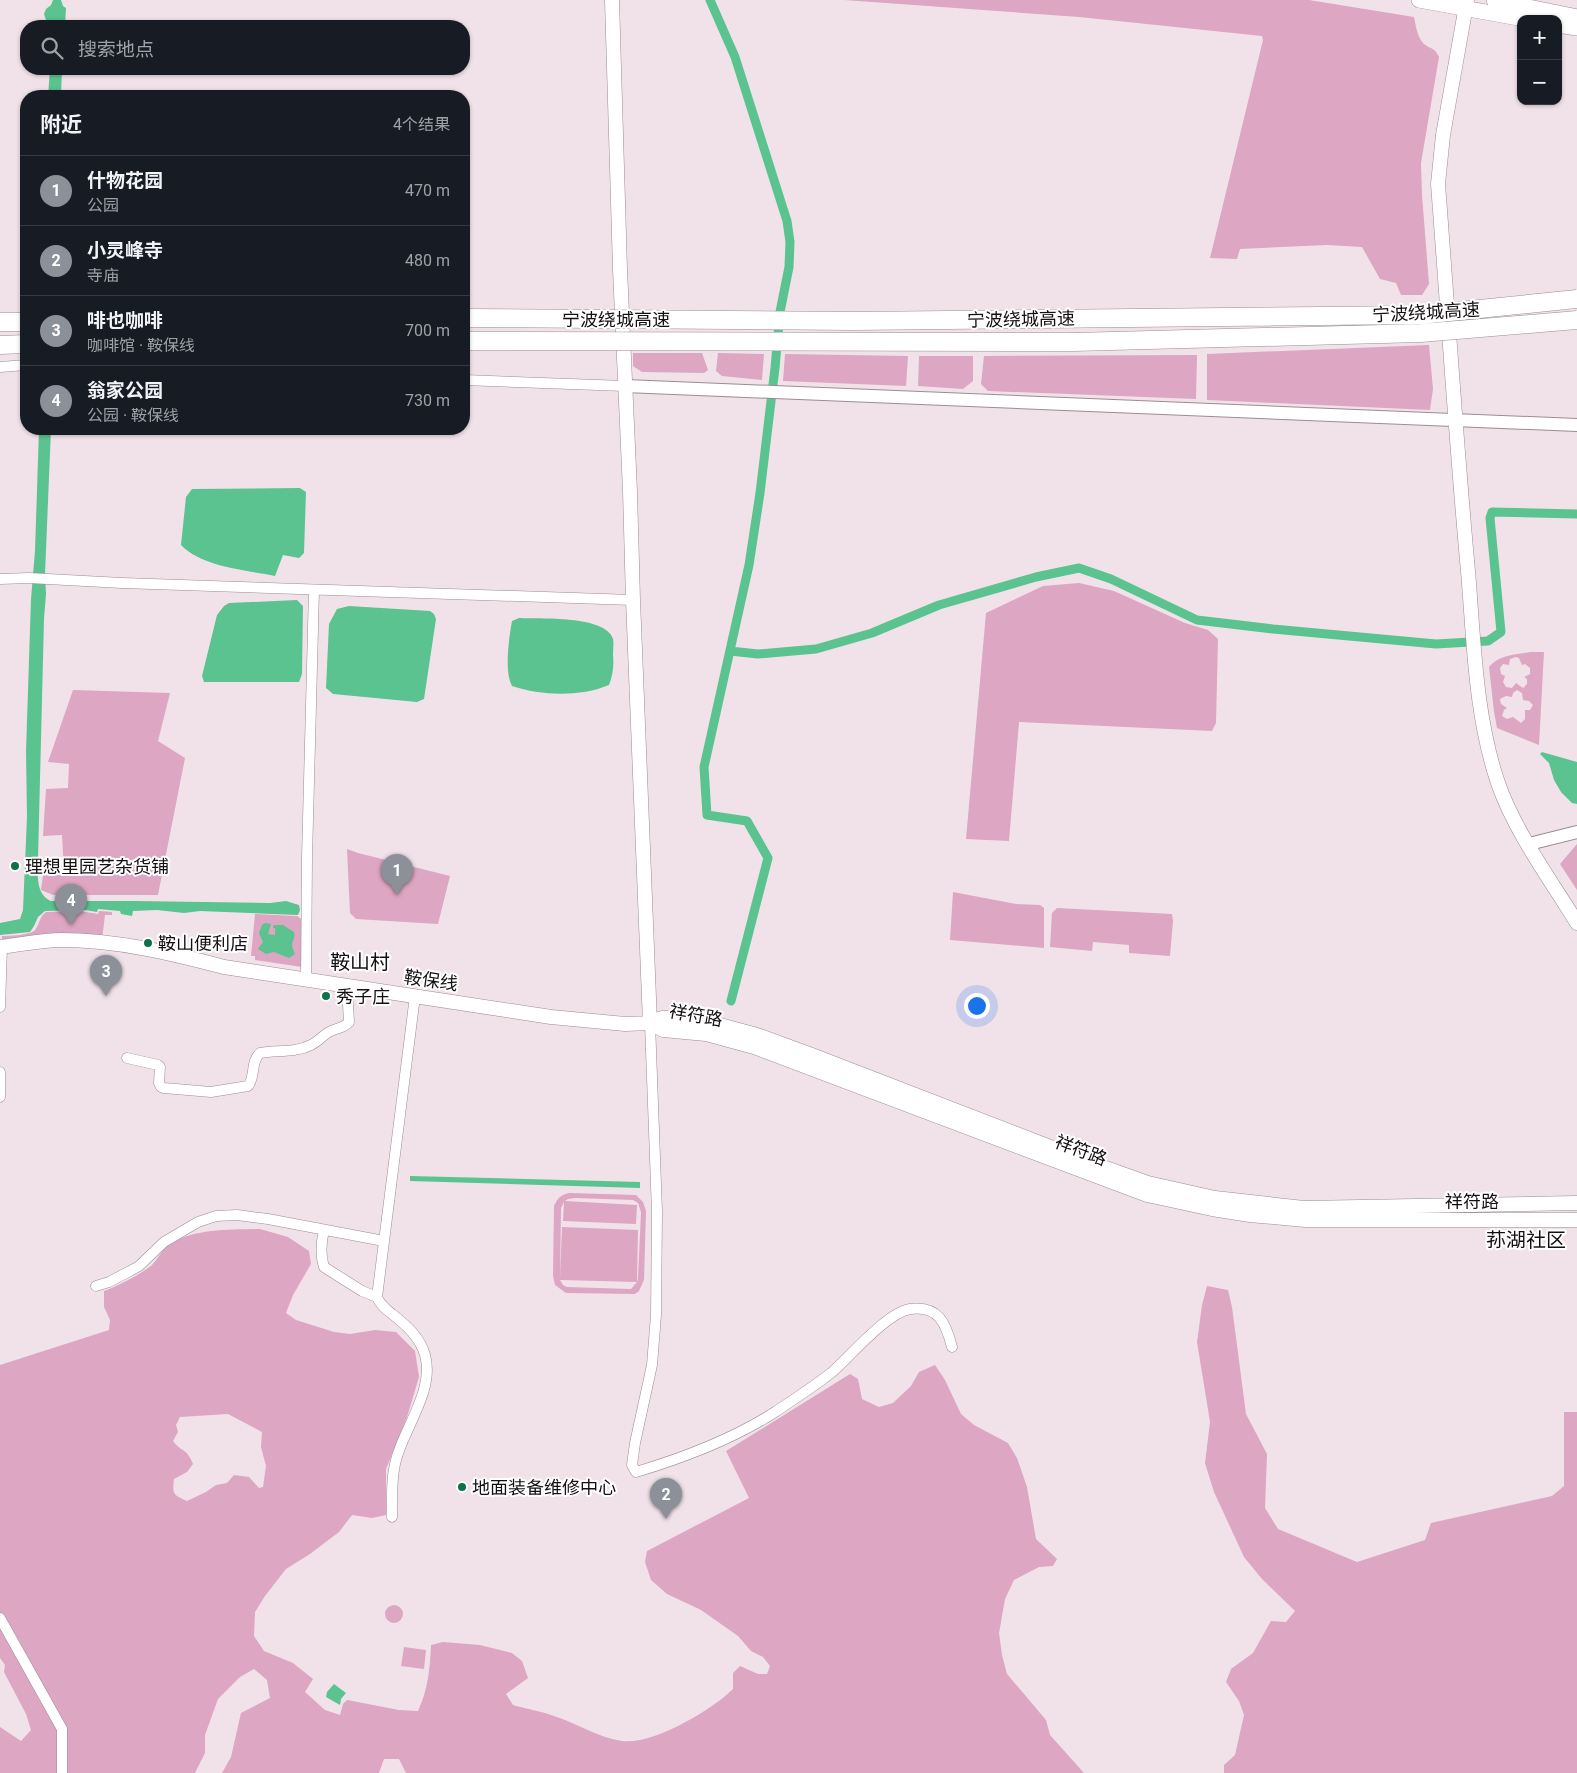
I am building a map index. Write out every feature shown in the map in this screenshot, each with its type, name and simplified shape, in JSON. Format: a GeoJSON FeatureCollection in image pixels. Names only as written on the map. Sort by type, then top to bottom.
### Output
{"type":"FeatureCollection","features":[{"type":"Feature","properties":{"kind":"highway","name":"宁波绕城高速"},"geometry":{"type":"LineString","coordinates":[[470,318],[855,321],[1420,315],[1577,299]]}},
{"type":"Feature","properties":{"kind":"highway","name":"宁波绕城高速"},"geometry":{"type":"LineString","coordinates":[[470,341],[1074,342],[1421,333],[1577,320]]}},
{"type":"Feature","properties":{"kind":"highway"},"geometry":{"type":"LineString","coordinates":[[0,322],[20,322]]}},
{"type":"Feature","properties":{"kind":"highway"},"geometry":{"type":"LineString","coordinates":[[0,345],[20,344]]}},
{"type":"Feature","properties":{"kind":"main road"},"geometry":{"type":"LineString","coordinates":[[612,0],[650,1023]]}},
{"type":"Feature","properties":{"kind":"main road"},"geometry":{"type":"LineString","coordinates":[[1420,0],[1467,4],[1517,17]]}},
{"type":"Feature","properties":{"kind":"main road"},"geometry":{"type":"LineString","coordinates":[[1494,0],[1577,17]]}},
{"type":"Feature","properties":{"kind":"main road"},"geometry":{"type":"LineString","coordinates":[[1467,4],[1443,134],[1438,184],[1479,705],[1488,749],[1499,784],[1515,820],[1577,923]]}},
{"type":"Feature","properties":{"kind":"main road"},"geometry":{"type":"LineString","coordinates":[[1562,26],[1577,28]]}},
{"type":"Feature","properties":{"kind":"main road","name":"鞍保线"},"geometry":{"type":"LineString","coordinates":[[1,946],[59,940],[90,941],[184,957],[224,967],[551,1017],[625,1024],[650,1023]]}},
{"type":"Feature","properties":{"kind":"main road","name":"祥符路"},"geometry":{"type":"LineString","coordinates":[[650,1023],[662,1018],[685,1018],[709,1022],[749,1033],[863,1074],[1132,1178],[1215,1198],[1304,1208],[1577,1203]]}},
{"type":"Feature","properties":{"kind":"main road","name":"祥符路"},"geometry":{"type":"LineString","coordinates":[[650,1023],[663,1030],[706,1034],[754,1047],[1147,1195],[1212,1209],[1305,1220],[1577,1220]]}},
{"type":"Feature","properties":{"kind":"street"},"geometry":{"type":"LineString","coordinates":[[0,367],[20,365]]}},
{"type":"Feature","properties":{"kind":"street"},"geometry":{"type":"LineString","coordinates":[[470,380],[1577,425]]}},
{"type":"Feature","properties":{"kind":"street"},"geometry":{"type":"LineString","coordinates":[[0,579],[29,578],[314,590],[633,600]]}},
{"type":"Feature","properties":{"kind":"street"},"geometry":{"type":"LineString","coordinates":[[306,980],[307,858],[314,590]]}},
{"type":"Feature","properties":{"kind":"street"},"geometry":{"type":"LineString","coordinates":[[1529,844],[1577,832]]}},
{"type":"Feature","properties":{"kind":"street"},"geometry":{"type":"LineString","coordinates":[[0,1007],[1,946]]}},
{"type":"Feature","properties":{"kind":"street"},"geometry":{"type":"LineString","coordinates":[[127,1058],[158,1065],[160,1067],[159,1083],[164,1088],[212,1092],[248,1086],[251,1083],[255,1057],[260,1052],[277,1052],[306,1047],[322,1038],[328,1032],[347,1025],[349,1022],[347,986]]}},
{"type":"Feature","properties":{"kind":"street"},"geometry":{"type":"LineString","coordinates":[[392,1517],[394,1469],[398,1450],[414,1418],[426,1380],[426,1358],[416,1336],[379,1303],[377,1298],[415,996]]}},
{"type":"Feature","properties":{"kind":"street"},"geometry":{"type":"LineString","coordinates":[[650,1023],[657,1212],[656,1315],[652,1365],[634,1443],[632,1465],[636,1472],[695,1452],[773,1413],[830,1373],[895,1315],[909,1309],[921,1309],[934,1313],[943,1320],[947,1326],[952,1347]]}},
{"type":"Feature","properties":{"kind":"street"},"geometry":{"type":"LineString","coordinates":[[0,1072],[0,1097]]}},
{"type":"Feature","properties":{"kind":"street"},"geometry":{"type":"LineString","coordinates":[[96,1286],[109,1282],[139,1266],[164,1242],[198,1222],[216,1216],[237,1215],[268,1218],[384,1241]]}},
{"type":"Feature","properties":{"kind":"street"},"geometry":{"type":"LineString","coordinates":[[324,1230],[321,1243],[324,1267],[362,1291],[377,1298]]}},
{"type":"Feature","properties":{"kind":"street"},"geometry":{"type":"LineString","coordinates":[[0,1618],[62,1730],[62,1773]]}},
{"type":"Feature","properties":{"kind":"shaded area"},"geometry":{"type":"Polygon","coordinates":[[[53,0],[61,0],[66,8],[65,20],[46,20],[44,14],[53,0]]]}},
{"type":"Feature","properties":{"kind":"shaded area"},"geometry":{"type":"Polygon","coordinates":[[[844,0],[1309,0],[1414,17],[1420,38],[1439,57],[1421,163],[1429,284],[1422,295],[1401,295],[1396,283],[1380,279],[1362,247],[1327,245],[1240,249],[1237,259],[1210,258],[1263,40],[1262,36],[1079,17],[844,0]]]}},
{"type":"Feature","properties":{"kind":"shaded area"},"geometry":{"type":"Polygon","coordinates":[[[50,75],[62,75],[61,90],[48,90],[50,75]]]}},
{"type":"Feature","properties":{"kind":"shaded area"},"geometry":{"type":"Polygon","coordinates":[[[1429,345],[1433,389],[1430,410],[1207,400],[1207,354],[1429,345]]]}},
{"type":"Feature","properties":{"kind":"shaded area"},"geometry":{"type":"Polygon","coordinates":[[[633,353],[702,353],[708,370],[704,373],[642,372],[633,366],[633,353]]]}},
{"type":"Feature","properties":{"kind":"shaded area"},"geometry":{"type":"Polygon","coordinates":[[[718,353],[764,354],[762,380],[722,376],[716,371],[718,353]]]}},
{"type":"Feature","properties":{"kind":"shaded area"},"geometry":{"type":"Polygon","coordinates":[[[785,354],[908,356],[906,386],[783,381],[785,354]]]}},
{"type":"Feature","properties":{"kind":"shaded area"},"geometry":{"type":"Polygon","coordinates":[[[1197,355],[1196,399],[988,391],[981,384],[984,356],[1197,355]]]}},
{"type":"Feature","properties":{"kind":"shaded area"},"geometry":{"type":"Polygon","coordinates":[[[919,356],[973,356],[973,381],[963,389],[918,386],[919,356]]]}},
{"type":"Feature","properties":{"kind":"shaded area"},"geometry":{"type":"Polygon","coordinates":[[[39,435],[51,435],[45,574],[38,859],[38,883],[42,894],[51,901],[270,903],[286,901],[299,905],[298,915],[200,911],[184,913],[157,910],[133,911],[132,916],[121,914],[120,911],[98,909],[97,912],[85,910],[45,911],[38,917],[30,932],[0,935],[0,923],[20,919],[23,910],[27,817],[26,751],[31,599],[35,551],[39,435]]]}},
{"type":"Feature","properties":{"kind":"shaded area"},"geometry":{"type":"Polygon","coordinates":[[[300,488],[306,492],[304,553],[299,558],[283,555],[275,576],[212,563],[200,558],[181,545],[186,497],[192,489],[300,488]]]}},
{"type":"Feature","properties":{"kind":"shaded area"},"geometry":{"type":"Polygon","coordinates":[[[1079,583],[1114,591],[1185,623],[1208,630],[1218,639],[1216,723],[1212,731],[1019,722],[1009,841],[966,839],[986,613],[1043,586],[1079,583]]]}},
{"type":"Feature","properties":{"kind":"shaded area"},"geometry":{"type":"Polygon","coordinates":[[[297,600],[303,606],[302,674],[299,682],[204,682],[202,676],[217,615],[224,606],[229,603],[297,600]]]}},
{"type":"Feature","properties":{"kind":"shaded area"},"geometry":{"type":"Polygon","coordinates":[[[349,606],[430,611],[434,614],[436,619],[424,699],[417,702],[333,694],[326,688],[329,624],[337,609],[349,606]]]}},
{"type":"Feature","properties":{"kind":"shaded area"},"geometry":{"type":"Polygon","coordinates":[[[519,618],[585,622],[608,631],[613,639],[613,670],[609,685],[586,692],[561,694],[536,692],[512,686],[508,672],[509,645],[512,621],[519,618]]]}},
{"type":"Feature","properties":{"kind":"shaded area"},"geometry":{"type":"Polygon","coordinates":[[[1544,652],[1539,745],[1497,728],[1489,667],[1497,660],[1514,654],[1544,652]],[[1519,658],[1510,659],[1509,665],[1503,664],[1500,668],[1501,674],[1505,676],[1503,682],[1506,687],[1512,688],[1516,683],[1523,688],[1527,684],[1527,679],[1524,677],[1530,674],[1530,668],[1525,664],[1522,665],[1519,658]],[[1517,690],[1513,693],[1512,697],[1506,696],[1500,699],[1501,704],[1507,708],[1502,716],[1507,719],[1513,717],[1521,723],[1525,719],[1525,710],[1530,710],[1533,705],[1529,701],[1523,700],[1522,693],[1517,690]]]}},
{"type":"Feature","properties":{"kind":"shaded area"},"geometry":{"type":"Polygon","coordinates":[[[73,690],[170,693],[158,741],[185,758],[158,895],[53,895],[41,890],[43,875],[64,874],[62,835],[43,836],[46,789],[68,788],[69,764],[48,762],[73,690]]]}},
{"type":"Feature","properties":{"kind":"shaded area"},"geometry":{"type":"Polygon","coordinates":[[[1542,752],[1577,762],[1577,804],[1572,803],[1561,792],[1554,780],[1549,763],[1540,754],[1542,752]]]}},
{"type":"Feature","properties":{"kind":"shaded area"},"geometry":{"type":"Polygon","coordinates":[[[1577,844],[1577,890],[1560,864],[1577,844]]]}},
{"type":"Feature","properties":{"kind":"shaded area"},"geometry":{"type":"Polygon","coordinates":[[[347,849],[450,876],[438,924],[356,919],[350,913],[347,849]]]}},
{"type":"Feature","properties":{"kind":"shaded area"},"geometry":{"type":"Polygon","coordinates":[[[953,892],[1016,904],[1040,905],[1044,908],[1044,948],[950,940],[953,892]]]}},
{"type":"Feature","properties":{"kind":"shaded area"},"geometry":{"type":"Polygon","coordinates":[[[1057,908],[1172,914],[1170,956],[1129,953],[1129,945],[1093,942],[1092,951],[1050,947],[1052,913],[1057,908]]]}},
{"type":"Feature","properties":{"kind":"shaded area"},"geometry":{"type":"Polygon","coordinates":[[[80,911],[98,914],[99,911],[112,912],[112,915],[105,915],[102,939],[2,944],[2,936],[33,932],[46,912],[80,911]]]}},
{"type":"Feature","properties":{"kind":"shaded area"},"geometry":{"type":"Polygon","coordinates":[[[255,914],[297,916],[303,920],[302,967],[255,960],[255,956],[251,956],[255,914]]]}},
{"type":"Feature","properties":{"kind":"shaded area"},"geometry":{"type":"Polygon","coordinates":[[[265,923],[271,924],[268,934],[275,935],[274,925],[283,925],[294,932],[292,946],[295,954],[289,958],[274,952],[266,954],[258,949],[263,942],[259,933],[262,925],[265,923]]]}},
{"type":"Feature","properties":{"kind":"shaded area"},"geometry":{"type":"Polygon","coordinates":[[[410,1176],[640,1182],[640,1188],[410,1181],[410,1176]]]}},
{"type":"Feature","properties":{"kind":"shaded area"},"geometry":{"type":"Polygon","coordinates":[[[570,1193],[636,1195],[643,1202],[646,1211],[644,1280],[639,1291],[635,1294],[566,1293],[555,1285],[553,1276],[554,1206],[560,1197],[570,1193]],[[575,1198],[565,1201],[637,1205],[636,1224],[563,1221],[564,1202],[561,1208],[560,1280],[563,1285],[567,1287],[631,1289],[637,1282],[641,1212],[638,1203],[633,1200],[575,1198]]]}},
{"type":"Feature","properties":{"kind":"shaded area"},"geometry":{"type":"Polygon","coordinates":[[[562,1227],[638,1230],[637,1282],[560,1280],[562,1227]]]}},
{"type":"Feature","properties":{"kind":"shaded area"},"geometry":{"type":"Polygon","coordinates":[[[260,1229],[288,1237],[309,1251],[311,1264],[293,1295],[286,1313],[296,1320],[334,1332],[350,1334],[375,1330],[396,1332],[415,1351],[419,1377],[407,1417],[386,1469],[386,1515],[372,1518],[352,1515],[339,1532],[286,1569],[255,1612],[254,1636],[264,1651],[293,1663],[313,1679],[305,1692],[325,1710],[340,1715],[343,1704],[347,1700],[399,1710],[418,1711],[428,1679],[431,1645],[443,1642],[480,1645],[512,1653],[522,1661],[528,1678],[506,1694],[513,1705],[549,1714],[596,1734],[613,1739],[635,1741],[649,1738],[697,1716],[733,1689],[733,1673],[740,1666],[758,1674],[767,1674],[770,1666],[763,1657],[751,1651],[738,1636],[701,1610],[667,1594],[651,1580],[645,1562],[647,1551],[749,1498],[726,1451],[850,1374],[858,1379],[862,1399],[879,1407],[893,1403],[911,1386],[919,1372],[935,1365],[945,1380],[961,1414],[974,1425],[1008,1443],[1017,1458],[1027,1487],[1036,1539],[1057,1559],[1053,1566],[1039,1567],[1014,1580],[1005,1599],[999,1633],[1007,1674],[1046,1720],[1050,1735],[1084,1773],[406,1773],[399,1759],[384,1759],[379,1773],[222,1773],[231,1757],[241,1713],[270,1698],[267,1680],[254,1669],[240,1677],[218,1699],[205,1735],[205,1753],[195,1773],[0,1773],[0,1727],[21,1741],[31,1730],[26,1714],[4,1672],[5,1665],[0,1658],[0,1365],[109,1330],[110,1320],[104,1307],[104,1291],[129,1280],[148,1268],[169,1244],[202,1232],[260,1229]],[[228,1414],[180,1417],[176,1425],[178,1432],[173,1441],[188,1455],[193,1464],[187,1472],[174,1479],[173,1488],[175,1494],[187,1501],[216,1485],[227,1483],[234,1475],[249,1477],[259,1488],[263,1487],[266,1466],[261,1447],[262,1432],[228,1414]]]}},
{"type":"Feature","properties":{"kind":"shaded area"},"geometry":{"type":"Polygon","coordinates":[[[1207,1286],[1228,1290],[1232,1307],[1246,1414],[1267,1454],[1265,1508],[1278,1529],[1357,1562],[1425,1540],[1431,1523],[1552,1496],[1564,1486],[1564,1412],[1577,1412],[1577,1773],[1224,1773],[1224,1765],[1235,1755],[1244,1715],[1239,1701],[1226,1682],[1231,1669],[1253,1653],[1271,1621],[1286,1622],[1295,1611],[1262,1579],[1244,1557],[1214,1492],[1205,1463],[1210,1422],[1197,1342],[1202,1305],[1207,1286]]]}},
{"type":"Feature","properties":{"kind":"shaded area"},"geometry":{"type":"Polygon","coordinates":[[[390,1605],[398,1605],[403,1610],[401,1621],[390,1623],[385,1618],[385,1610],[390,1605]]]}},
{"type":"Feature","properties":{"kind":"shaded area"},"geometry":{"type":"Polygon","coordinates":[[[404,1647],[426,1650],[424,1669],[401,1666],[404,1647]]]}},
{"type":"Feature","properties":{"kind":"shaded area"},"geometry":{"type":"Polygon","coordinates":[[[334,1684],[346,1693],[341,1699],[340,1705],[326,1697],[327,1692],[334,1684]]]}},
{"type":"Feature","properties":{"kind":"waterway"},"geometry":{"type":"LineString","coordinates":[[710,0],[735,57],[787,221],[790,242],[789,267],[780,312],[760,493],[749,565],[704,767],[707,815],[747,821],[768,858],[731,1001]]}},
{"type":"Feature","properties":{"kind":"waterway"},"geometry":{"type":"LineString","coordinates":[[730,651],[758,654],[816,649],[872,633],[939,605],[1036,577],[1079,568],[1111,579],[1197,620],[1436,644],[1488,641],[1501,632],[1490,518],[1492,512],[1577,514]]}},
{"type":"Feature","properties":{"kind":"place","name":"理想里园艺杂货铺"},"geometry":{"type":"Point","coordinates":[15,866]}},
{"type":"Feature","properties":{"kind":"place","name":"什物花园"},"geometry":{"type":"Point","coordinates":[397,895]}},
{"type":"Feature","properties":{"kind":"place","name":"翁家公园"},"geometry":{"type":"Point","coordinates":[71,925]}},
{"type":"Feature","properties":{"kind":"place","name":"鞍山便利店"},"geometry":{"type":"Point","coordinates":[148,943]}},
{"type":"Feature","properties":{"kind":"place","name":"啡也咖啡"},"geometry":{"type":"Point","coordinates":[106,996]}},
{"type":"Feature","properties":{"kind":"place","name":"秀子庄"},"geometry":{"type":"Point","coordinates":[326,996]}},
{"type":"Feature","properties":{"kind":"place","name":"地面装备维修中心"},"geometry":{"type":"Point","coordinates":[462,1487]}},
{"type":"Feature","properties":{"kind":"place","name":"小灵峰寺"},"geometry":{"type":"Point","coordinates":[666,1519]}},
{"type":"Feature","properties":{"kind":"district","name":"鞍山村"},"geometry":{"type":"Point","coordinates":[360,962]}},
{"type":"Feature","properties":{"kind":"district","name":"荪湖社区"},"geometry":{"type":"Point","coordinates":[1526,1240]}}]}
